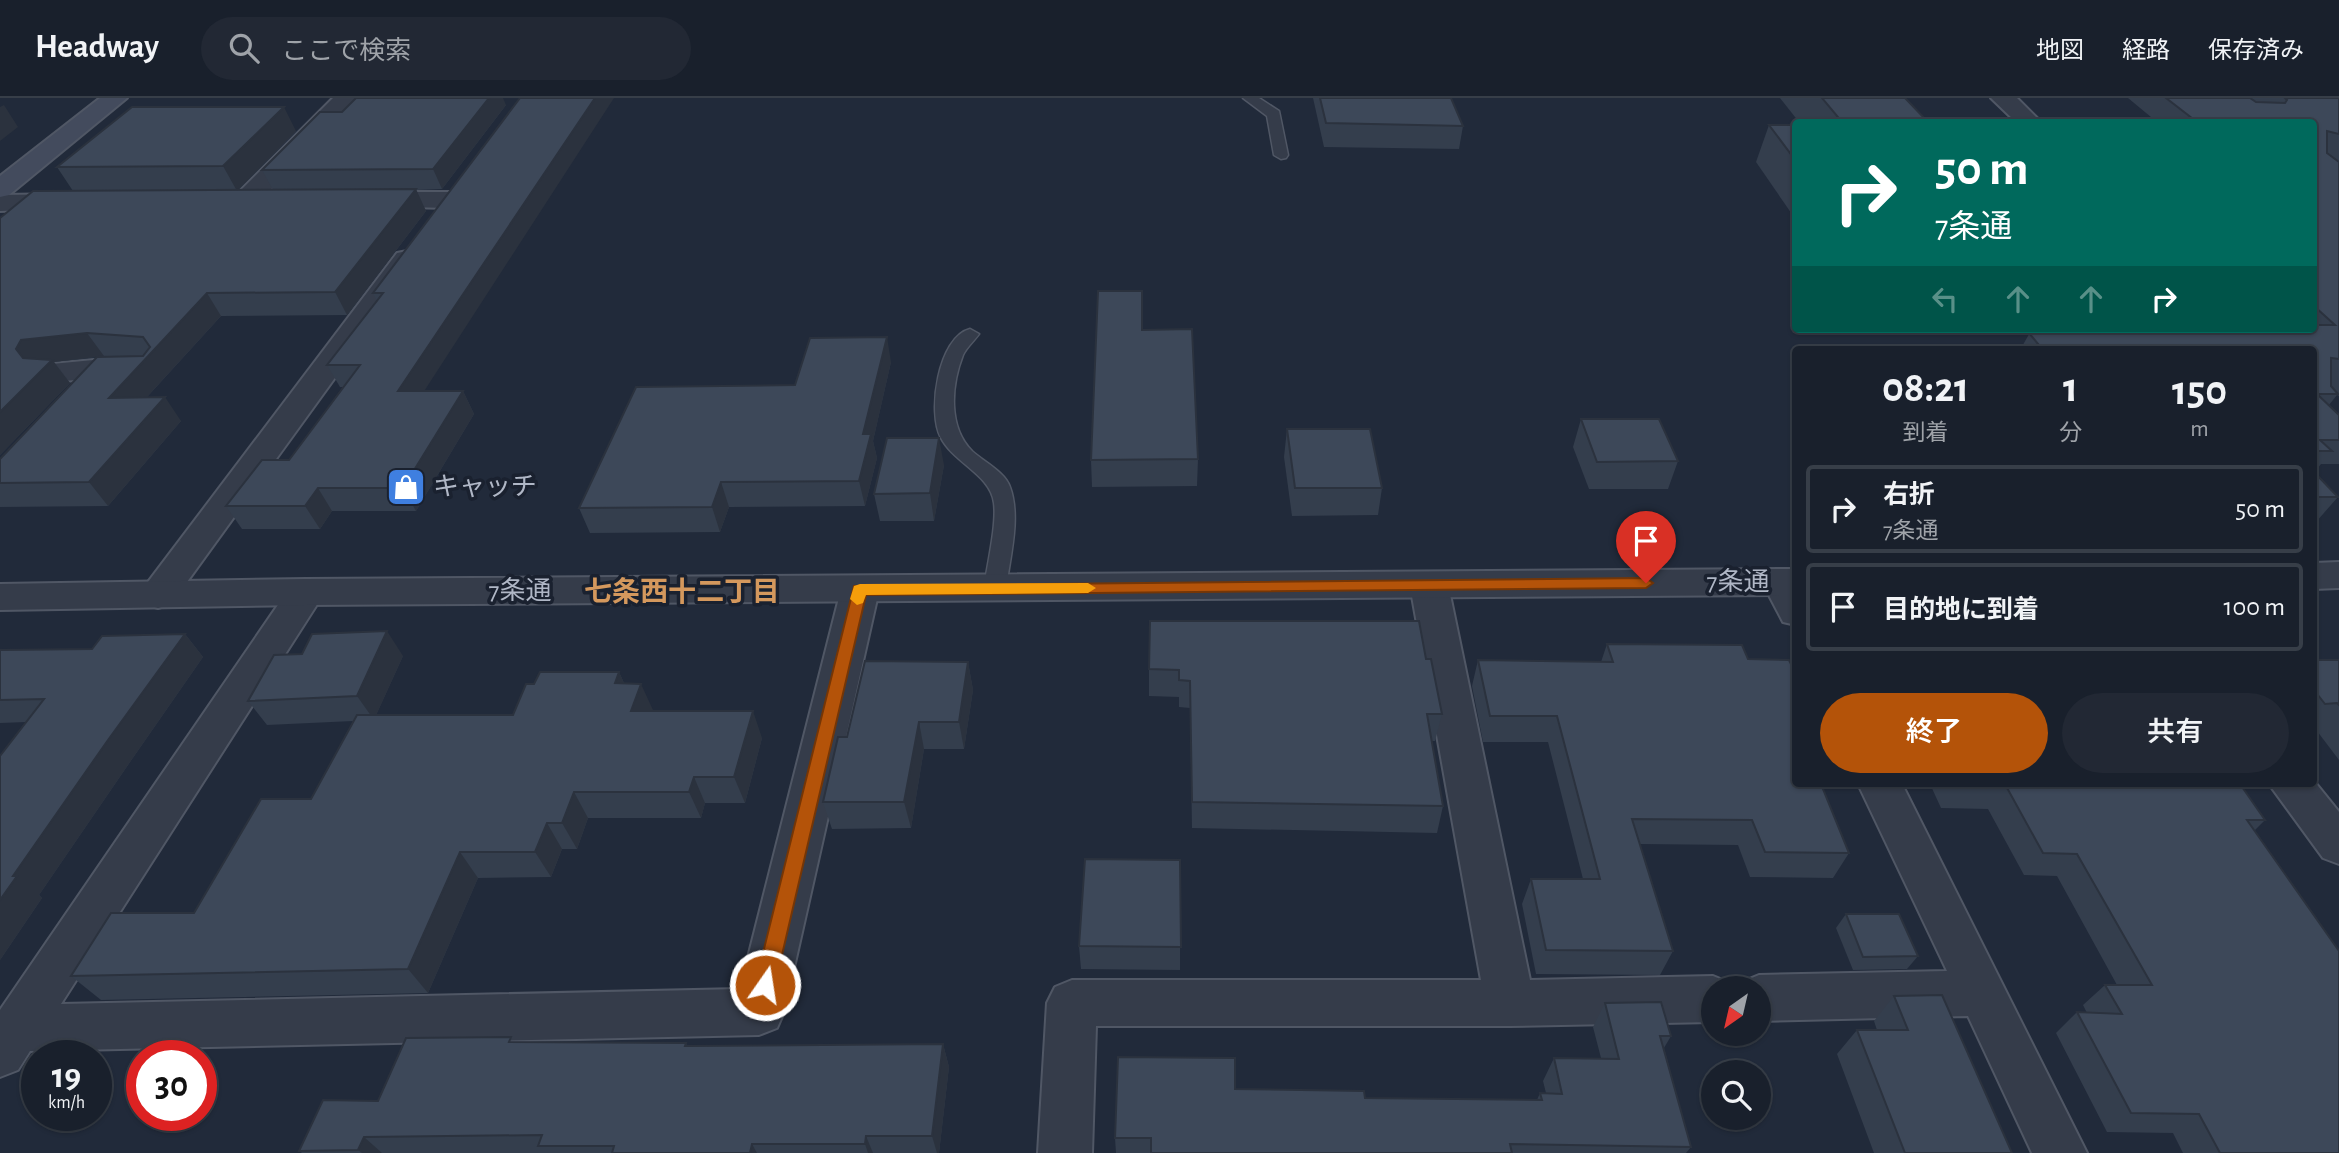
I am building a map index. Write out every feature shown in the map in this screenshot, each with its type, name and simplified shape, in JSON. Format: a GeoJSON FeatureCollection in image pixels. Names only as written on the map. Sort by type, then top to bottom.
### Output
{"type":"FeatureCollection","features":[{"type":"Feature","properties":{"kind":"main road"},"geometry":{"type":"LineString","coordinates":[[0,189],[115,98]]}},
{"type":"Feature","properties":{"kind":"street"},"geometry":{"type":"LineString","coordinates":[[246,200],[346,98]]}},
{"type":"Feature","properties":{"kind":"street"},"geometry":{"type":"LineString","coordinates":[[2003,98],[2026,119]]}},
{"type":"Feature","properties":{"kind":"street"},"geometry":{"type":"LineString","coordinates":[[159,595],[458,190],[341,200]]}},
{"type":"Feature","properties":{"kind":"street"},"geometry":{"type":"LineString","coordinates":[[219,200],[287,200]]}},
{"type":"Feature","properties":{"kind":"street"},"geometry":{"type":"LineString","coordinates":[[0,203],[96,202]]}},
{"type":"Feature","properties":{"kind":"street"},"geometry":{"type":"LineString","coordinates":[[52,372],[104,368],[147,370]]}},
{"type":"Feature","properties":{"kind":"street"},"geometry":{"type":"LineString","coordinates":[[75,398],[104,368]]}},
{"type":"Feature","properties":{"kind":"street"},"geometry":{"type":"LineString","coordinates":[[2317,576],[2339,575]]}},
{"type":"Feature","properties":{"kind":"street"},"geometry":{"type":"LineString","coordinates":[[1429,585],[1510,1003]]}},
{"type":"Feature","properties":{"kind":"street","name":"7条通"},"geometry":{"type":"LineString","coordinates":[[0,597],[306,592],[1429,585],[1791,592]]}},
{"type":"Feature","properties":{"kind":"street"},"geometry":{"type":"LineString","coordinates":[[8,1041],[759,1012],[860,590]]}},
{"type":"Feature","properties":{"kind":"street"},"geometry":{"type":"LineString","coordinates":[[8,1041],[306,592]]}},
{"type":"Feature","properties":{"kind":"street"},"geometry":{"type":"LineString","coordinates":[[1881,787],[2060,1153]]}},
{"type":"Feature","properties":{"kind":"street"},"geometry":{"type":"LineString","coordinates":[[2293,787],[2339,845]]}},
{"type":"Feature","properties":{"kind":"street"},"geometry":{"type":"LineString","coordinates":[[1771,998],[1982,993]]}},
{"type":"Feature","properties":{"kind":"street"},"geometry":{"type":"LineString","coordinates":[[1065,1153],[1072,1003],[1510,1003],[1701,999]]}},
{"type":"Feature","properties":{"kind":"lane"},"geometry":{"type":"LineString","coordinates":[[1250,98],[1275,114],[1281,155]]}},
{"type":"Feature","properties":{"kind":"lane"},"geometry":{"type":"LineString","coordinates":[[970,334],[955,352],[946,384],[945,420],[950,437],[965,455],[999,484],[1005,504],[995,588]]}},
{"type":"Feature","properties":{"kind":"building"},"geometry":{"type":"Polygon","coordinates":[[[356,98],[489,98],[433,169],[262,170],[320,112],[342,112],[356,98]]]}},
{"type":"Feature","properties":{"kind":"building"},"geometry":{"type":"Polygon","coordinates":[[[520,98],[595,98],[398,391],[463,391],[403,488],[318,488],[305,506],[226,506],[262,460],[289,460],[360,365],[327,365],[383,293],[373,293],[520,98]]]}},
{"type":"Feature","properties":{"kind":"building"},"geometry":{"type":"Polygon","coordinates":[[[1320,98],[1451,98],[1463,126],[1326,123],[1320,98]]]}},
{"type":"Feature","properties":{"kind":"building"},"geometry":{"type":"Polygon","coordinates":[[[1822,98],[1905,98],[1925,119],[1840,119],[1822,98]]]}},
{"type":"Feature","properties":{"kind":"building"},"geometry":{"type":"Polygon","coordinates":[[[2166,98],[2250,98],[2256,102],[2285,103],[2285,98],[2339,98],[2339,134],[2327,131],[2327,153],[2339,162],[2339,359],[2331,358],[2331,386],[2338,394],[2317,394],[2317,346],[2040,346],[2029,333],[2317,333],[2317,325],[2335,325],[2317,309],[2317,119],[2193,119],[2166,98]]]}},
{"type":"Feature","properties":{"kind":"building"},"geometry":{"type":"Polygon","coordinates":[[[132,107],[284,107],[223,166],[57,167],[132,107]]]}},
{"type":"Feature","properties":{"kind":"building"},"geometry":{"type":"Polygon","coordinates":[[[1769,125],[1792,125],[1792,156],[1769,125]]]}},
{"type":"Feature","properties":{"kind":"building"},"geometry":{"type":"Polygon","coordinates":[[[416,189],[335,292],[207,293],[109,398],[165,397],[89,482],[0,483],[0,459],[97,357],[143,356],[150,347],[143,337],[87,333],[21,340],[16,349],[23,358],[52,360],[0,412],[0,218],[33,191],[416,189]]]}},
{"type":"Feature","properties":{"kind":"building"},"geometry":{"type":"Polygon","coordinates":[[[1098,291],[1142,291],[1142,330],[1192,329],[1198,459],[1091,460],[1098,291]]]}},
{"type":"Feature","properties":{"kind":"building"},"geometry":{"type":"Polygon","coordinates":[[[887,337],[863,434],[871,434],[859,481],[721,482],[712,507],[579,508],[636,387],[795,385],[810,338],[887,337]]]}},
{"type":"Feature","properties":{"kind":"building"},"geometry":{"type":"Polygon","coordinates":[[[2317,394],[2339,415],[2339,440],[2320,440],[2332,451],[2317,451],[2317,394]]]}},
{"type":"Feature","properties":{"kind":"building"},"geometry":{"type":"Polygon","coordinates":[[[1581,419],[1659,419],[1678,461],[1597,462],[1581,419]]]}},
{"type":"Feature","properties":{"kind":"building"},"geometry":{"type":"Polygon","coordinates":[[[1287,429],[1370,429],[1382,488],[1295,488],[1287,429]]]}},
{"type":"Feature","properties":{"kind":"building"},"geometry":{"type":"Polygon","coordinates":[[[887,438],[939,438],[930,493],[874,494],[887,438]]]}},
{"type":"Feature","properties":{"kind":"building"},"geometry":{"type":"Polygon","coordinates":[[[2317,475],[2338,497],[2317,497],[2317,475]]]}},
{"type":"Feature","properties":{"kind":"building"},"geometry":{"type":"Polygon","coordinates":[[[1150,621],[1419,621],[1426,659],[1431,659],[1442,714],[1427,714],[1443,806],[1192,802],[1190,681],[1179,680],[1179,670],[1149,669],[1150,621]]]}},
{"type":"Feature","properties":{"kind":"building"},"geometry":{"type":"Polygon","coordinates":[[[387,631],[357,696],[248,701],[274,655],[302,654],[312,634],[387,631]]]}},
{"type":"Feature","properties":{"kind":"building"},"geometry":{"type":"Polygon","coordinates":[[[185,634],[13,876],[17,876],[0,900],[0,756],[44,699],[0,700],[0,650],[92,649],[102,636],[185,634]]]}},
{"type":"Feature","properties":{"kind":"building"},"geometry":{"type":"Polygon","coordinates":[[[1607,644],[1742,645],[1748,659],[1789,660],[1792,666],[1792,787],[1822,787],[1849,853],[1765,852],[1752,820],[1632,819],[1673,951],[1546,950],[1531,879],[1600,879],[1557,716],[1490,716],[1478,660],[1613,662],[1607,644]]]}},
{"type":"Feature","properties":{"kind":"building"},"geometry":{"type":"Polygon","coordinates":[[[2317,660],[2339,660],[2339,705],[2325,704],[2317,694],[2317,660]]]}},
{"type":"Feature","properties":{"kind":"building"},"geometry":{"type":"Polygon","coordinates":[[[865,661],[968,662],[959,722],[919,722],[904,802],[823,802],[838,737],[847,737],[865,661]]]}},
{"type":"Feature","properties":{"kind":"building"},"geometry":{"type":"Polygon","coordinates":[[[540,672],[619,672],[615,683],[641,684],[631,711],[753,711],[734,777],[694,777],[689,792],[574,792],[562,823],[547,823],[535,852],[460,852],[408,969],[71,976],[111,913],[194,913],[261,799],[311,799],[357,715],[513,715],[526,684],[534,684],[540,672]]]}},
{"type":"Feature","properties":{"kind":"building"},"geometry":{"type":"Polygon","coordinates":[[[2007,787],[2242,787],[2265,820],[2247,820],[2339,951],[2339,1153],[2220,1153],[2199,1114],[2131,1113],[2077,1012],[2122,1014],[2105,985],[2152,985],[2077,854],[2043,853],[2007,787]]]}},
{"type":"Feature","properties":{"kind":"building"},"geometry":{"type":"Polygon","coordinates":[[[1085,859],[1180,860],[1181,947],[1079,946],[1085,859]]]}},
{"type":"Feature","properties":{"kind":"building"},"geometry":{"type":"Polygon","coordinates":[[[1846,914],[1899,914],[1918,956],[1863,957],[1846,914]]]}},
{"type":"Feature","properties":{"kind":"building"},"geometry":{"type":"Polygon","coordinates":[[[1942,995],[2012,1153],[1905,1153],[1857,1030],[1908,1030],[1894,996],[1942,995]]]}},
{"type":"Feature","properties":{"kind":"building"},"geometry":{"type":"Polygon","coordinates":[[[1661,1002],[1671,1036],[1660,1036],[1691,1147],[1510,1144],[1512,1153],[1151,1153],[1151,1138],[1115,1138],[1118,1057],[1235,1058],[1235,1089],[1364,1091],[1365,1098],[1542,1100],[1540,1093],[1562,1094],[1554,1058],[1619,1059],[1605,1003],[1661,1002]]]}},
{"type":"Feature","properties":{"kind":"building"},"geometry":{"type":"Polygon","coordinates":[[[511,1037],[509,1042],[686,1043],[685,1046],[943,1044],[932,1136],[866,1136],[865,1144],[752,1144],[750,1153],[612,1153],[614,1146],[538,1146],[542,1135],[364,1137],[358,1150],[299,1151],[323,1100],[378,1101],[406,1038],[511,1037]]]}},
{"type":"Feature","properties":{"kind":"slow traffic"},"geometry":{"type":"LineString","coordinates":[[857,599],[860,590],[1088,588]]}},
{"type":"Feature","properties":{"kind":"place","name":"キャッチ"},"geometry":{"type":"Point","coordinates":[406,487]}},
{"type":"Feature","properties":{"kind":"district","name":"七条西十二丁目"},"geometry":{"type":"Point","coordinates":[682,593]}},
{"type":"Feature","properties":{"kind":"route"},"geometry":{"type":"LineString","coordinates":[[765,985],[860,590],[1646,583]]}}]}
